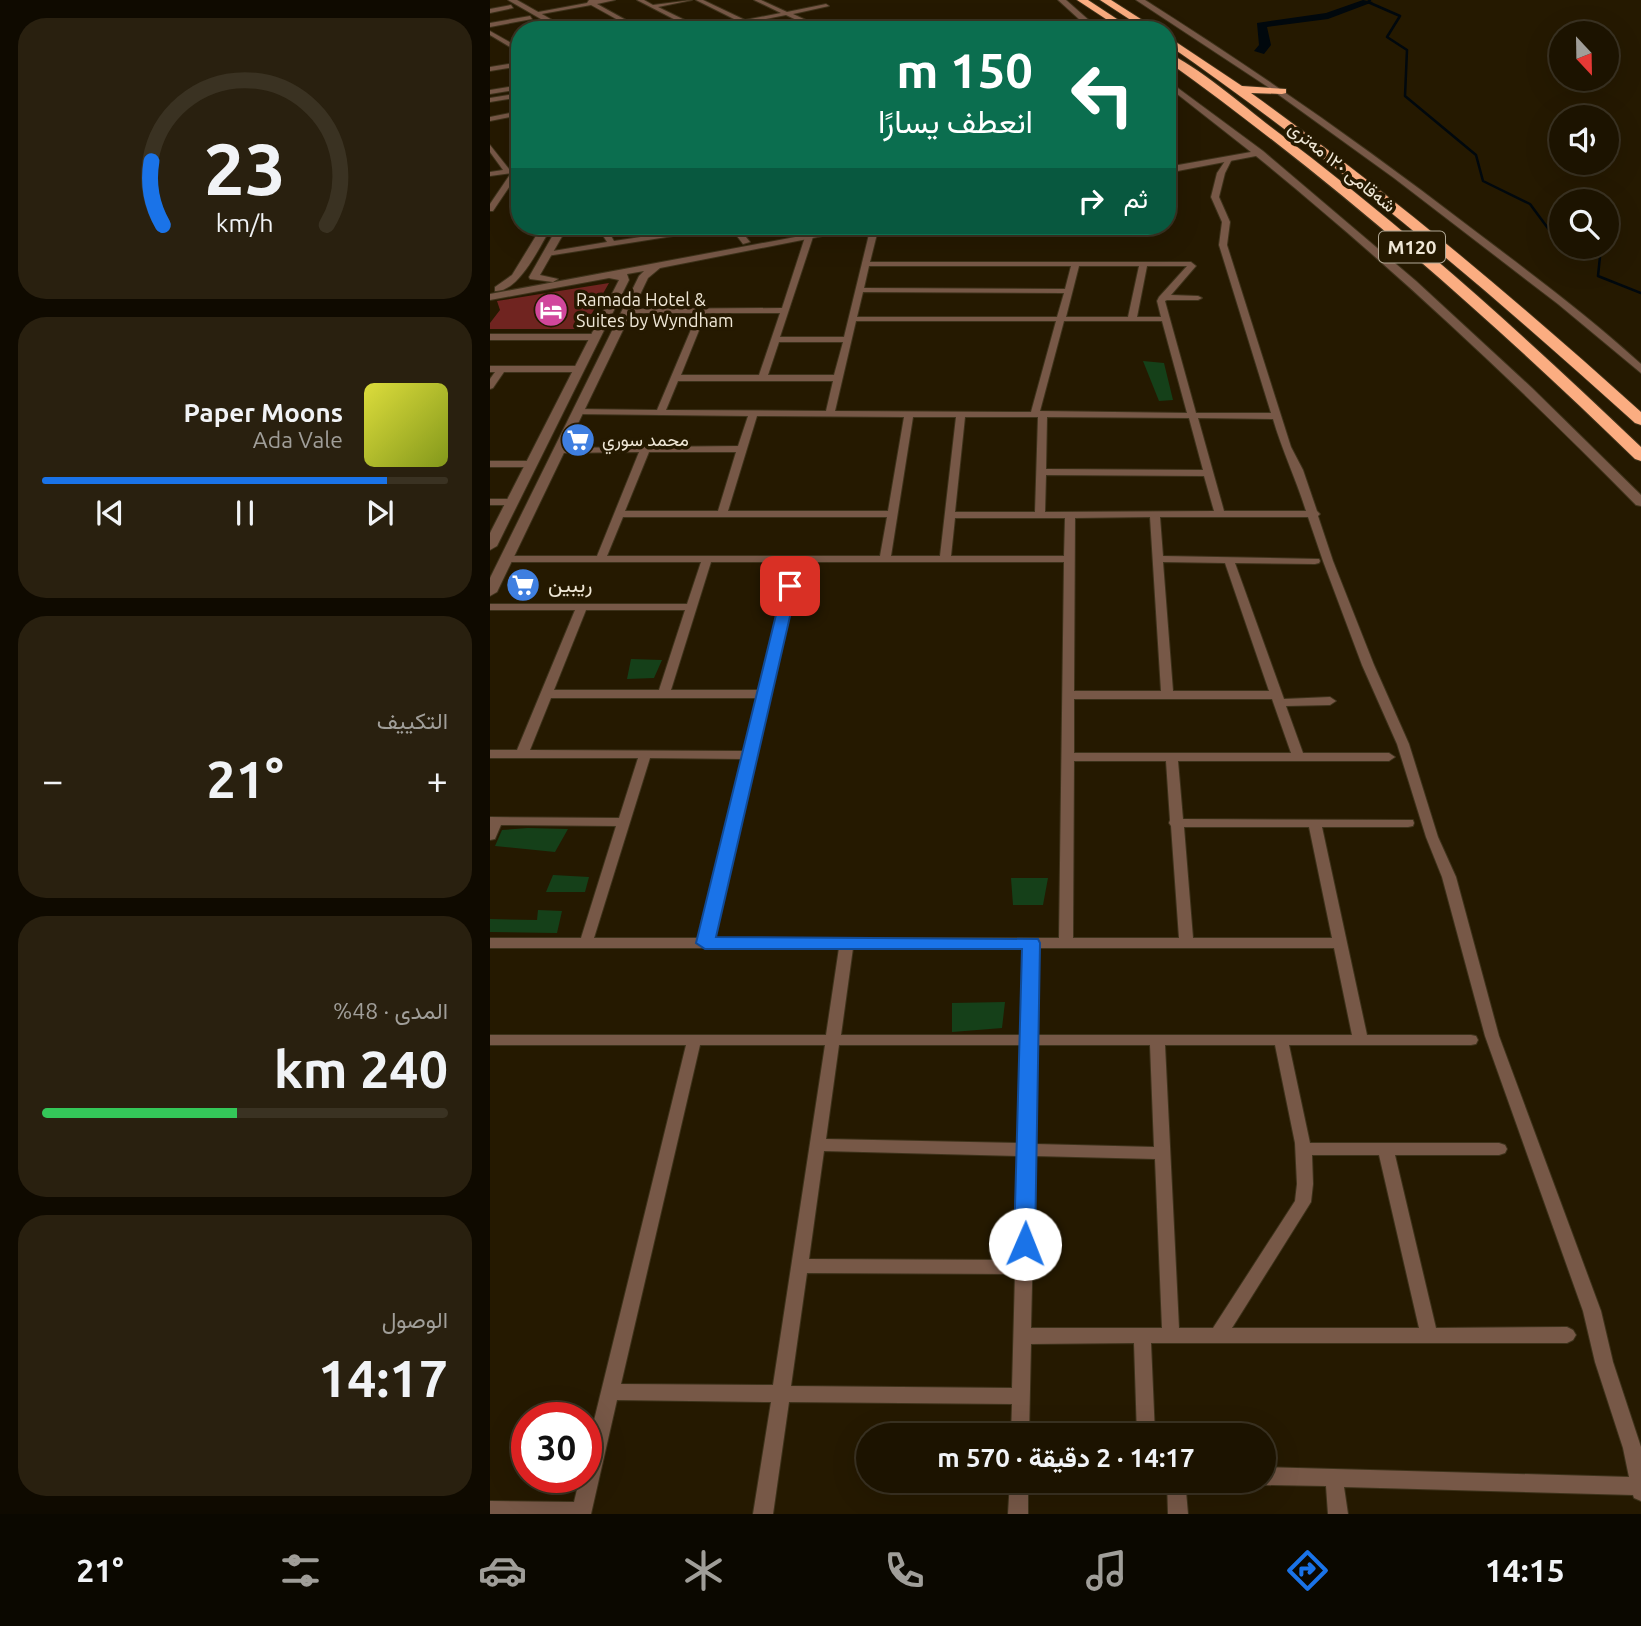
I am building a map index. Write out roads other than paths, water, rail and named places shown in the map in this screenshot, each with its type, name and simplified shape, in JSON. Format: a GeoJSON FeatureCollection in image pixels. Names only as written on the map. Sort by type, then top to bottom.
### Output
{"type":"FeatureCollection","features":[{"type":"Feature","properties":{"kind":"highway"},"geometry":{"type":"LineString","coordinates":[[1082,0],[1115,21]]}},
{"type":"Feature","properties":{"kind":"highway"},"geometry":{"type":"LineString","coordinates":[[1105,0],[1139,21]]}},
{"type":"Feature","properties":{"kind":"highway","name":"شەقامی ١٢٠ مەتری"},"geometry":{"type":"LineString","coordinates":[[1176,45],[1267,108],[1436,240],[1535,323],[1641,420]]}},
{"type":"Feature","properties":{"kind":"highway","name":"شەقامی ١٢٠ مەتری"},"geometry":{"type":"LineString","coordinates":[[1176,63],[1305,158],[1395,233],[1641,456]]}},
{"type":"Feature","properties":{"kind":"highway"},"geometry":{"type":"LineString","coordinates":[[1238,87],[1260,92],[1285,93]]}},
{"type":"Feature","properties":{"kind":"highway"},"geometry":{"type":"LineString","coordinates":[[1267,108],[1271,100],[1285,93]]}},
{"type":"Feature","properties":{"kind":"street"},"geometry":{"type":"LineString","coordinates":[[498,0],[512,4],[543,21]]}},
{"type":"Feature","properties":{"kind":"street"},"geometry":{"type":"LineString","coordinates":[[490,25],[588,2],[612,0]]}},
{"type":"Feature","properties":{"kind":"street"},"geometry":{"type":"LineString","coordinates":[[640,0],[682,21]]}},
{"type":"Feature","properties":{"kind":"street"},"geometry":{"type":"LineString","coordinates":[[653,6],[689,0]]}},
{"type":"Feature","properties":{"kind":"street"},"geometry":{"type":"LineString","coordinates":[[699,0],[741,21]]}},
{"type":"Feature","properties":{"kind":"street"},"geometry":{"type":"LineString","coordinates":[[757,0],[803,21]]}},
{"type":"Feature","properties":{"kind":"street"},"geometry":{"type":"LineString","coordinates":[[748,21],[826,6],[812,0]]}},
{"type":"Feature","properties":{"kind":"street"},"geometry":{"type":"LineString","coordinates":[[1062,0],[1086,21]]}},
{"type":"Feature","properties":{"kind":"street"},"geometry":{"type":"LineString","coordinates":[[1140,0],[1173,21]]}},
{"type":"Feature","properties":{"kind":"street"},"geometry":{"type":"LineString","coordinates":[[588,2],[624,21]]}},
{"type":"Feature","properties":{"kind":"street"},"geometry":{"type":"LineString","coordinates":[[490,11],[512,4]]}},
{"type":"Feature","properties":{"kind":"street"},"geometry":{"type":"LineString","coordinates":[[533,15],[538,21]]}},
{"type":"Feature","properties":{"kind":"street"},"geometry":{"type":"LineString","coordinates":[[1176,23],[1285,93],[1380,162],[1594,327],[1641,370]]}},
{"type":"Feature","properties":{"kind":"street"},"geometry":{"type":"LineString","coordinates":[[490,33],[511,46]]}},
{"type":"Feature","properties":{"kind":"street"},"geometry":{"type":"LineString","coordinates":[[490,69],[511,66]]}},
{"type":"Feature","properties":{"kind":"street"},"geometry":{"type":"LineString","coordinates":[[490,90],[511,86]]}},
{"type":"Feature","properties":{"kind":"street"},"geometry":{"type":"LineString","coordinates":[[1176,89],[1260,153],[1380,254],[1517,379],[1641,502]]}},
{"type":"Feature","properties":{"kind":"street"},"geometry":{"type":"LineString","coordinates":[[490,100],[510,96]]}},
{"type":"Feature","properties":{"kind":"street"},"geometry":{"type":"LineString","coordinates":[[490,119],[511,115]]}},
{"type":"Feature","properties":{"kind":"street"},"geometry":{"type":"LineString","coordinates":[[490,147],[511,167]]}},
{"type":"Feature","properties":{"kind":"street"},"geometry":{"type":"LineString","coordinates":[[1176,168],[1260,153]]}},
{"type":"Feature","properties":{"kind":"street"},"geometry":{"type":"LineString","coordinates":[[1229,159],[1221,173],[1215,197],[1226,222],[1223,245],[1257,363],[1286,447],[1315,514],[1328,561],[1403,744],[1432,837],[1449,877],[1492,1036],[1592,1311],[1604,1362],[1632,1447],[1640,1489],[1276,1476]]}},
{"type":"Feature","properties":{"kind":"street"},"geometry":{"type":"LineString","coordinates":[[490,174],[511,170]]}},
{"type":"Feature","properties":{"kind":"street"},"geometry":{"type":"LineString","coordinates":[[490,209],[494,197],[511,174]]}},
{"type":"Feature","properties":{"kind":"street"},"geometry":{"type":"LineString","coordinates":[[494,290],[516,277],[542,235]]}},
{"type":"Feature","properties":{"kind":"street"},"geometry":{"type":"LineString","coordinates":[[534,277],[558,235]]}},
{"type":"Feature","properties":{"kind":"street"},"geometry":{"type":"LineString","coordinates":[[606,235],[612,244]]}},
{"type":"Feature","properties":{"kind":"street"},"geometry":{"type":"LineString","coordinates":[[547,254],[670,235]]}},
{"type":"Feature","properties":{"kind":"street"},"geometry":{"type":"LineString","coordinates":[[740,235],[746,242]]}},
{"type":"Feature","properties":{"kind":"street"},"geometry":{"type":"LineString","coordinates":[[490,297],[656,266],[746,242],[787,235]]}},
{"type":"Feature","properties":{"kind":"street"},"geometry":{"type":"LineString","coordinates":[[494,290],[820,235]]}},
{"type":"Feature","properties":{"kind":"street"},"geometry":{"type":"LineString","coordinates":[[830,412],[873,235]]}},
{"type":"Feature","properties":{"kind":"street"},"geometry":{"type":"LineString","coordinates":[[763,378],[809,237]]}},
{"type":"Feature","properties":{"kind":"street"},"geometry":{"type":"LineString","coordinates":[[866,264],[1185,262],[1192,267],[1161,301],[1220,515]]}},
{"type":"Feature","properties":{"kind":"street"},"geometry":{"type":"LineString","coordinates":[[1132,319],[1144,263]]}},
{"type":"Feature","properties":{"kind":"street"},"geometry":{"type":"LineString","coordinates":[[1040,514],[1039,413],[1076,264]]}},
{"type":"Feature","properties":{"kind":"street"},"geometry":{"type":"LineString","coordinates":[[490,592],[642,280],[647,271],[656,266]]}},
{"type":"Feature","properties":{"kind":"street"},"geometry":{"type":"LineString","coordinates":[[605,275],[621,275],[624,280]]}},
{"type":"Feature","properties":{"kind":"street"},"geometry":{"type":"LineString","coordinates":[[516,277],[553,278]]}},
{"type":"Feature","properties":{"kind":"street"},"geometry":{"type":"LineString","coordinates":[[624,280],[642,280]]}},
{"type":"Feature","properties":{"kind":"street"},"geometry":{"type":"LineString","coordinates":[[490,546],[624,280]]}},
{"type":"Feature","properties":{"kind":"street"},"geometry":{"type":"LineString","coordinates":[[860,290],[1069,291]]}},
{"type":"Feature","properties":{"kind":"street"},"geometry":{"type":"LineString","coordinates":[[1163,297],[1198,298]]}},
{"type":"Feature","properties":{"kind":"street"},"geometry":{"type":"LineString","coordinates":[[627,310],[785,310]]}},
{"type":"Feature","properties":{"kind":"street"},"geometry":{"type":"LineString","coordinates":[[661,412],[703,310]]}},
{"type":"Feature","properties":{"kind":"street"},"geometry":{"type":"LineString","coordinates":[[853,319],[1165,319]]}},
{"type":"Feature","properties":{"kind":"street"},"geometry":{"type":"LineString","coordinates":[[490,337],[596,337]]}},
{"type":"Feature","properties":{"kind":"street"},"geometry":{"type":"LineString","coordinates":[[775,340],[848,339]]}},
{"type":"Feature","properties":{"kind":"street"},"geometry":{"type":"LineString","coordinates":[[490,369],[580,369]]}},
{"type":"Feature","properties":{"kind":"street"},"geometry":{"type":"LineString","coordinates":[[490,386],[501,369]]}},
{"type":"Feature","properties":{"kind":"street"},"geometry":{"type":"LineString","coordinates":[[675,378],[839,379]]}},
{"type":"Feature","properties":{"kind":"street"},"geometry":{"type":"LineString","coordinates":[[578,412],[1277,415]]}},
{"type":"Feature","properties":{"kind":"street"},"geometry":{"type":"LineString","coordinates":[[722,514],[753,413]]}},
{"type":"Feature","properties":{"kind":"street"},"geometry":{"type":"LineString","coordinates":[[885,559],[909,413]]}},
{"type":"Feature","properties":{"kind":"street"},"geometry":{"type":"LineString","coordinates":[[945,559],[961,413]]}},
{"type":"Feature","properties":{"kind":"street"},"geometry":{"type":"LineString","coordinates":[[550,427],[570,428]]}},
{"type":"Feature","properties":{"kind":"street"},"geometry":{"type":"LineString","coordinates":[[559,450],[742,449]]}},
{"type":"Feature","properties":{"kind":"street"},"geometry":{"type":"LineString","coordinates":[[601,559],[645,450]]}},
{"type":"Feature","properties":{"kind":"street"},"geometry":{"type":"LineString","coordinates":[[490,464],[531,464]]}},
{"type":"Feature","properties":{"kind":"street"},"geometry":{"type":"LineString","coordinates":[[1040,472],[1208,473]]}},
{"type":"Feature","properties":{"kind":"street"},"geometry":{"type":"LineString","coordinates":[[490,502],[512,502]]}},
{"type":"Feature","properties":{"kind":"street"},"geometry":{"type":"LineString","coordinates":[[619,514],[892,514]]}},
{"type":"Feature","properties":{"kind":"street"},"geometry":{"type":"LineString","coordinates":[[950,515],[1315,514]]}},
{"type":"Feature","properties":{"kind":"street"},"geometry":{"type":"LineString","coordinates":[[1066,943],[1070,515]]}},
{"type":"Feature","properties":{"kind":"street"},"geometry":{"type":"LineString","coordinates":[[1155,516],[1160,559],[1167,695]]}},
{"type":"Feature","properties":{"kind":"street"},"geometry":{"type":"LineString","coordinates":[[506,559],[1068,559]]}},
{"type":"Feature","properties":{"kind":"street"},"geometry":{"type":"LineString","coordinates":[[664,694],[707,559]]}},
{"type":"Feature","properties":{"kind":"street"},"geometry":{"type":"LineString","coordinates":[[705,943],[796,559]]}},
{"type":"Feature","properties":{"kind":"street"},"geometry":{"type":"LineString","coordinates":[[1160,559],[1315,561]]}},
{"type":"Feature","properties":{"kind":"street"},"geometry":{"type":"LineString","coordinates":[[1229,560],[1298,757]]}},
{"type":"Feature","properties":{"kind":"street"},"geometry":{"type":"LineString","coordinates":[[490,607],[691,607]]}},
{"type":"Feature","properties":{"kind":"street"},"geometry":{"type":"LineString","coordinates":[[522,754],[582,607]]}},
{"type":"Feature","properties":{"kind":"street"},"geometry":{"type":"LineString","coordinates":[[547,694],[764,694]]}},
{"type":"Feature","properties":{"kind":"street"},"geometry":{"type":"LineString","coordinates":[[1068,695],[1167,695],[1331,701]]}},
{"type":"Feature","properties":{"kind":"street"},"geometry":{"type":"LineString","coordinates":[[490,754],[748,755]]}},
{"type":"Feature","properties":{"kind":"street"},"geometry":{"type":"LineString","coordinates":[[586,943],[645,755]]}},
{"type":"Feature","properties":{"kind":"street"},"geometry":{"type":"LineString","coordinates":[[1068,757],[1389,757]]}},
{"type":"Feature","properties":{"kind":"street"},"geometry":{"type":"LineString","coordinates":[[1172,757],[1186,943]]}},
{"type":"Feature","properties":{"kind":"street"},"geometry":{"type":"LineString","coordinates":[[490,836],[493,821],[624,822]]}},
{"type":"Feature","properties":{"kind":"street"},"geometry":{"type":"LineString","coordinates":[[1175,823],[1408,823]]}},
{"type":"Feature","properties":{"kind":"street"},"geometry":{"type":"LineString","coordinates":[[1315,823],[1361,1041]]}},
{"type":"Feature","properties":{"kind":"street"},"geometry":{"type":"LineString","coordinates":[[490,943],[1339,943]]}},
{"type":"Feature","properties":{"kind":"street"},"geometry":{"type":"LineString","coordinates":[[763,1514],[847,943]]}},
{"type":"Feature","properties":{"kind":"street"},"geometry":{"type":"LineString","coordinates":[[1020,1423],[1031,943]]}},
{"type":"Feature","properties":{"kind":"street"},"geometry":{"type":"LineString","coordinates":[[490,1040],[1471,1040]]}},
{"type":"Feature","properties":{"kind":"street"},"geometry":{"type":"LineString","coordinates":[[490,1510],[581,1512],[694,1041]]}},
{"type":"Feature","properties":{"kind":"street"},"geometry":{"type":"LineString","coordinates":[[1157,1041],[1171,1335]]}},
{"type":"Feature","properties":{"kind":"street"},"geometry":{"type":"LineString","coordinates":[[1219,1334],[1303,1202],[1306,1188],[1302,1149],[1281,1041]]}},
{"type":"Feature","properties":{"kind":"street"},"geometry":{"type":"LineString","coordinates":[[817,1145],[1026,1152],[1161,1153]]}},
{"type":"Feature","properties":{"kind":"street"},"geometry":{"type":"LineString","coordinates":[[1385,1148],[1429,1335]]}},
{"type":"Feature","properties":{"kind":"street"},"geometry":{"type":"LineString","coordinates":[[1302,1149],[1500,1149]]}},
{"type":"Feature","properties":{"kind":"street"},"geometry":{"type":"LineString","coordinates":[[799,1266],[1024,1267]]}},
{"type":"Feature","properties":{"kind":"street"},"geometry":{"type":"LineString","coordinates":[[1142,1335],[1146,1423]]}},
{"type":"Feature","properties":{"kind":"street"},"geometry":{"type":"LineString","coordinates":[[1023,1336],[1567,1335]]}},
{"type":"Feature","properties":{"kind":"street"},"geometry":{"type":"LineString","coordinates":[[610,1392],[1021,1396]]}},
{"type":"Feature","properties":{"kind":"street"},"geometry":{"type":"LineString","coordinates":[[1334,1477],[1338,1514]]}},
{"type":"Feature","properties":{"kind":"street"},"geometry":{"type":"LineString","coordinates":[[1018,1514],[1019,1493]]}},
{"type":"Feature","properties":{"kind":"street"},"geometry":{"type":"LineString","coordinates":[[1177,1493],[1178,1514]]}},
{"type":"Feature","properties":{"kind":"waterway"},"geometry":{"type":"LineString","coordinates":[[1370,0],[1368,2],[1400,16],[1387,37],[1407,50],[1405,96],[1476,155],[1483,181],[1530,204],[1549,230]]}},
{"type":"Feature","properties":{"kind":"waterway"},"geometry":{"type":"LineString","coordinates":[[1260,51],[1265,45],[1261,25],[1328,16],[1368,2]]}},
{"type":"Feature","properties":{"kind":"waterway"},"geometry":{"type":"LineString","coordinates":[[1600,259],[1598,276],[1641,293]]}},
{"type":"Feature","properties":{"kind":"place","name":"Ramada Hotel & Suites by Wyndham"},"geometry":{"type":"Point","coordinates":[551,310]}},
{"type":"Feature","properties":{"kind":"place","name":"محمد سوري"},"geometry":{"type":"Point","coordinates":[578,440]}},
{"type":"Feature","properties":{"kind":"place","name":"ريبين"},"geometry":{"type":"Point","coordinates":[523,585]}}]}
